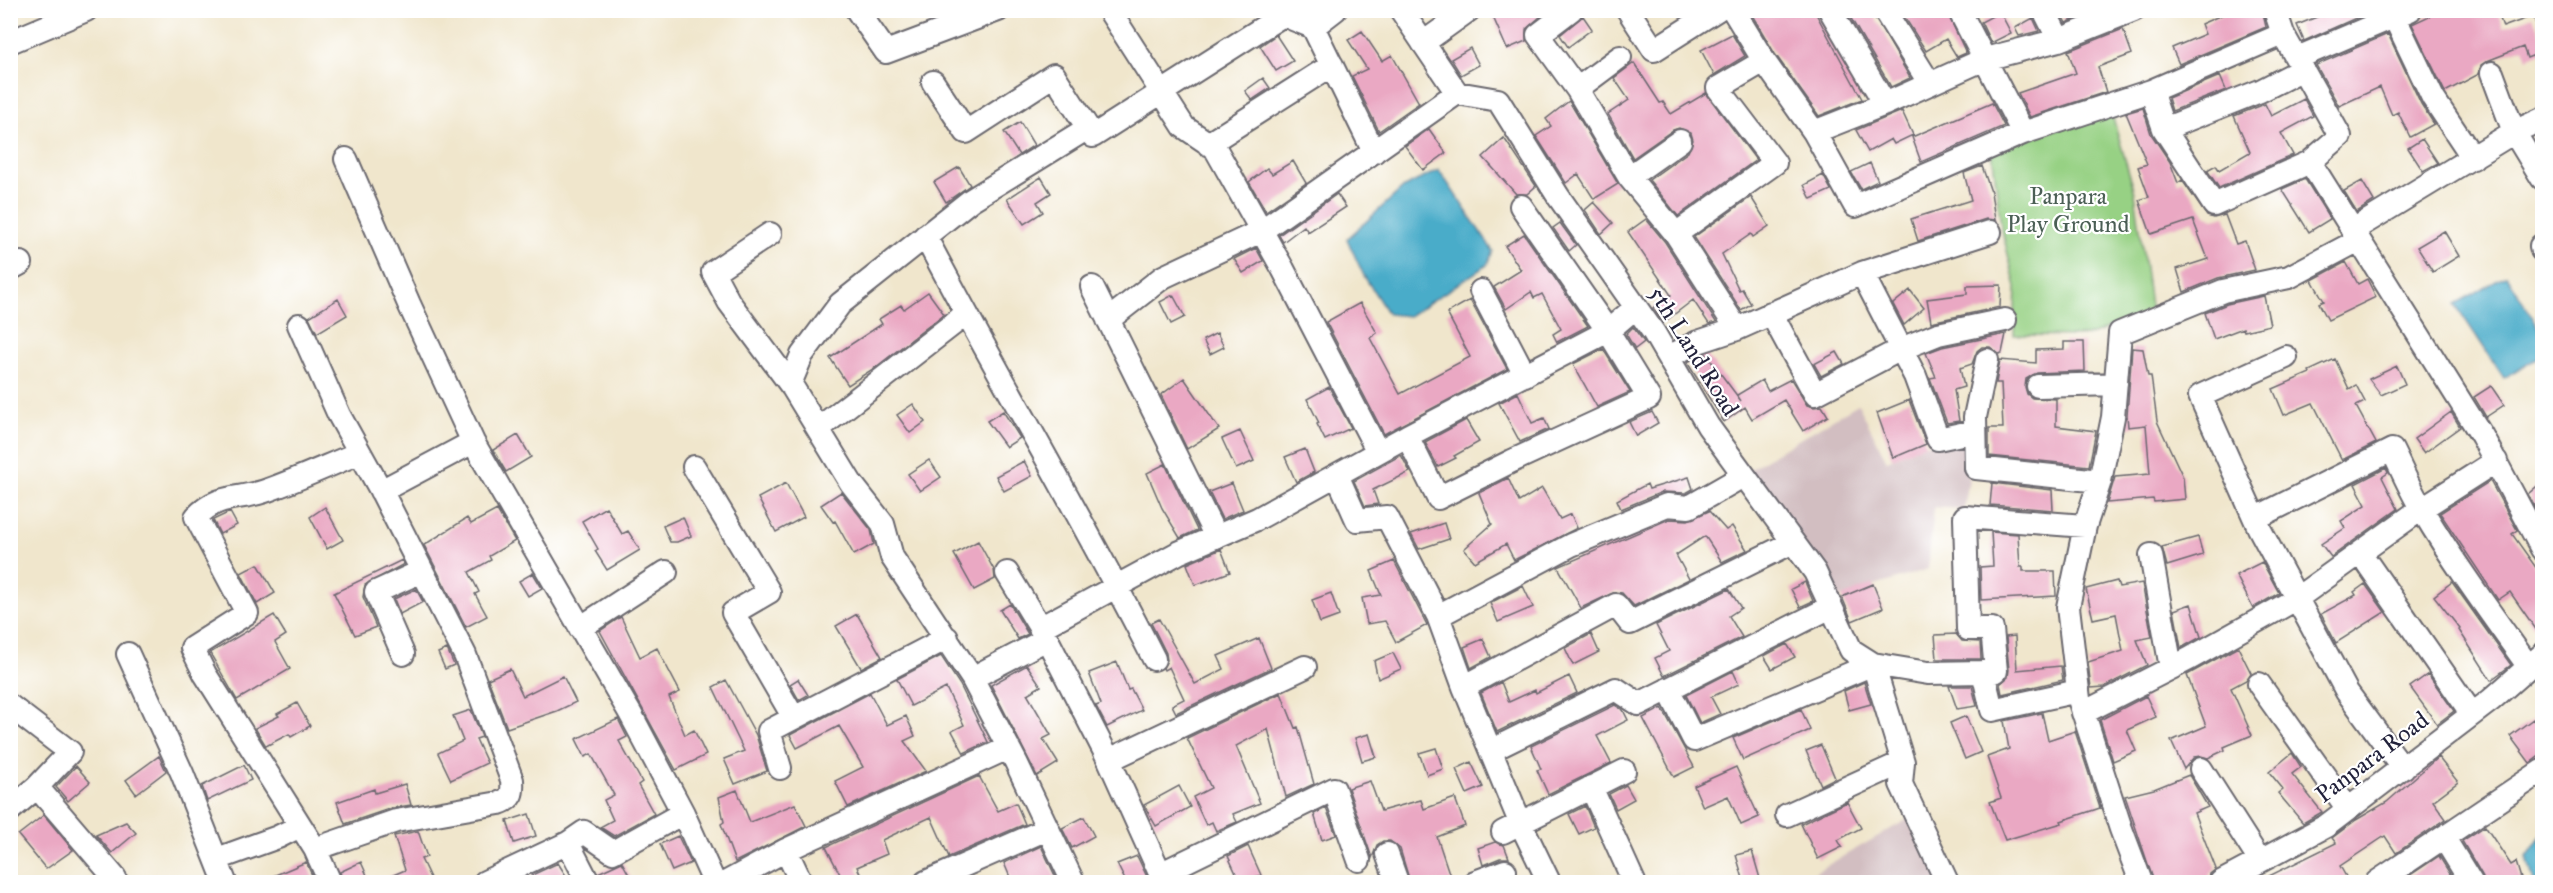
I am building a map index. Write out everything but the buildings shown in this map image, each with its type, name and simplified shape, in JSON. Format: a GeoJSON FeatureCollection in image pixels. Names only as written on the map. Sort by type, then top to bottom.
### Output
{"type":"FeatureCollection","features":[{"type":"Feature","properties":{"kind":"street"},"geometry":{"type":"LineString","coordinates":[[10,42],[86,10]]}},
{"type":"Feature","properties":{"kind":"street"},"geometry":{"type":"LineString","coordinates":[[857,10],[886,52],[955,18],[998,10]]}},
{"type":"Feature","properties":{"kind":"street"},"geometry":{"type":"LineString","coordinates":[[1109,10],[1184,127],[1215,148],[1378,452]]}},
{"type":"Feature","properties":{"kind":"street"},"geometry":{"type":"LineString","coordinates":[[1313,27],[1335,10]]}},
{"type":"Feature","properties":{"kind":"street"},"geometry":{"type":"LineString","coordinates":[[1108,320],[1163,277],[1261,231],[1457,93],[1401,10]]}},
{"type":"Feature","properties":{"kind":"street"},"geometry":{"type":"LineString","coordinates":[[1423,43],[1469,10]]}},
{"type":"Feature","properties":{"kind":"street"},"geometry":{"type":"LineString","coordinates":[[1571,10],[1538,35],[1577,89],[1629,177],[1676,234],[1737,329]]}},
{"type":"Feature","properties":{"kind":"street"},"geometry":{"type":"LineString","coordinates":[[1628,10],[1654,50],[1717,10]]}},
{"type":"Feature","properties":{"kind":"street"},"geometry":{"type":"LineString","coordinates":[[1733,10],[1764,61],[1814,132],[1855,206],[2023,133],[2151,91],[2283,34]]}},
{"type":"Feature","properties":{"kind":"street"},"geometry":{"type":"LineString","coordinates":[[1830,10],[1885,104]]}},
{"type":"Feature","properties":{"kind":"street"},"geometry":{"type":"LineString","coordinates":[[1884,10],[1930,84]]}},
{"type":"Feature","properties":{"kind":"street"},"geometry":{"type":"LineString","coordinates":[[1959,10],[2023,133]]}},
{"type":"Feature","properties":{"kind":"street"},"geometry":{"type":"LineString","coordinates":[[2044,10],[2059,40]]}},
{"type":"Feature","properties":{"kind":"street"},"geometry":{"type":"LineString","coordinates":[[1814,132],[1985,60],[2059,40],[2134,10]]}},
{"type":"Feature","properties":{"kind":"street"},"geometry":{"type":"LineString","coordinates":[[2151,91],[2164,129],[2214,205],[2310,162],[2340,136],[2283,34],[2275,10]]}},
{"type":"Feature","properties":{"kind":"street"},"geometry":{"type":"LineString","coordinates":[[2164,129],[2260,91],[2300,63],[2398,13],[2433,98],[2473,158]]}},
{"type":"Feature","properties":{"kind":"street"},"geometry":{"type":"LineString","coordinates":[[933,82],[966,132],[1054,75],[1093,136],[1283,15],[1313,27],[1374,152]]}},
{"type":"Feature","properties":{"kind":"street"},"geometry":{"type":"LineString","coordinates":[[1577,89],[1620,57]]}},
{"type":"Feature","properties":{"kind":"street"},"geometry":{"type":"LineString","coordinates":[[1676,234],[1775,162],[1718,88],[1764,61]]}},
{"type":"Feature","properties":{"kind":"street"},"geometry":{"type":"LineString","coordinates":[[1208,144],[1332,65]]}},
{"type":"Feature","properties":{"kind":"street"},"geometry":{"type":"LineString","coordinates":[[2492,73],[2514,132],[2542,178]]}},
{"type":"Feature","properties":{"kind":"street","name":"5th Land Road"},"geometry":{"type":"LineString","coordinates":[[1457,93],[1498,100],[1558,196],[1636,307],[1708,426],[1815,572],[1851,650],[1873,664]]}},
{"type":"Feature","properties":{"kind":"street"},"geometry":{"type":"LineString","coordinates":[[2141,882],[2121,829],[2080,702],[2067,607],[2085,526],[2100,481],[2113,417],[2120,333],[2223,291],[2289,277],[2514,132],[2542,119]]}},
{"type":"Feature","properties":{"kind":"street"},"geometry":{"type":"LineString","coordinates":[[790,384],[802,355],[840,304],[970,200],[1088,128]]}},
{"type":"Feature","properties":{"kind":"street"},"geometry":{"type":"LineString","coordinates":[[1629,177],[1680,141]]}},
{"type":"Feature","properties":{"kind":"street"},"geometry":{"type":"LineString","coordinates":[[346,159],[409,304],[473,442],[630,713],[683,813],[714,882]]}},
{"type":"Feature","properties":{"kind":"street"},"geometry":{"type":"LineString","coordinates":[[2310,162],[2496,461],[2542,549]]}},
{"type":"Feature","properties":{"kind":"street"},"geometry":{"type":"LineString","coordinates":[[1407,436],[1437,498],[1649,398],[1608,331],[1521,206]]}},
{"type":"Feature","properties":{"kind":"street"},"geometry":{"type":"LineString","coordinates":[[1668,357],[1698,342],[1737,329],[1862,273],[1990,232]]}},
{"type":"Feature","properties":{"kind":"street"},"geometry":{"type":"LineString","coordinates":[[770,234],[713,272],[729,302],[790,384],[851,483],[883,524],[892,557],[972,678],[1073,882]]}},
{"type":"Feature","properties":{"kind":"street"},"geometry":{"type":"LineString","coordinates":[[925,236],[1117,586],[1154,659]]}},
{"type":"Feature","properties":{"kind":"street"},"geometry":{"type":"LineString","coordinates":[[1862,273],[1915,376],[1938,439],[1975,431]]}},
{"type":"Feature","properties":{"kind":"street"},"geometry":{"type":"LineString","coordinates":[[1092,287],[1216,537]]}},
{"type":"Feature","properties":{"kind":"street"},"geometry":{"type":"LineString","coordinates":[[1481,291],[1525,375]]}},
{"type":"Feature","properties":{"kind":"street"},"geometry":{"type":"LineString","coordinates":[[972,678],[1117,586],[1178,553],[1257,519],[1407,436],[1608,331],[1636,307]]}},
{"type":"Feature","properties":{"kind":"street"},"geometry":{"type":"LineString","coordinates":[[1771,313],[1815,394],[1901,349],[1938,334],[2005,320]]}},
{"type":"Feature","properties":{"kind":"street"},"geometry":{"type":"LineString","coordinates":[[818,429],[966,314]]}},
{"type":"Feature","properties":{"kind":"street"},"geometry":{"type":"LineString","coordinates":[[299,325],[339,415],[381,490],[465,655],[512,780],[513,793],[507,801],[396,820],[315,849]]}},
{"type":"Feature","properties":{"kind":"street"},"geometry":{"type":"LineString","coordinates":[[2286,357],[2200,396],[2259,528],[2296,599],[2347,692],[2403,768]]}},
{"type":"Feature","properties":{"kind":"street"},"geometry":{"type":"LineString","coordinates":[[1987,360],[1975,417],[1976,468],[2100,481]]}},
{"type":"Feature","properties":{"kind":"street"},"geometry":{"type":"LineString","coordinates":[[2038,386],[2116,384]]}},
{"type":"Feature","properties":{"kind":"street"},"geometry":{"type":"LineString","coordinates":[[381,490],[473,442]]}},
{"type":"Feature","properties":{"kind":"street"},"geometry":{"type":"LineString","coordinates":[[2256,518],[2392,450],[2421,509],[2461,571],[2536,661]]}},
{"type":"Feature","properties":{"kind":"street"},"geometry":{"type":"LineString","coordinates":[[330,882],[315,849],[192,648],[247,613],[196,517],[208,505],[266,491],[359,453]]}},
{"type":"Feature","properties":{"kind":"street"},"geometry":{"type":"LineString","coordinates":[[1983,672],[1992,710],[2080,702],[2171,668],[2296,599],[2421,509],[2496,461]]}},
{"type":"Feature","properties":{"kind":"street"},"geometry":{"type":"LineString","coordinates":[[694,467],[770,592],[733,613],[795,718]]}},
{"type":"Feature","properties":{"kind":"street"},"geometry":{"type":"LineString","coordinates":[[1337,475],[1357,520],[1387,517],[1438,616],[1464,687],[1491,750],[1511,827],[1549,882]]}},
{"type":"Feature","properties":{"kind":"street"},"geometry":{"type":"LineString","coordinates":[[1438,616],[1571,545],[1667,506],[1689,507],[1743,476]]}},
{"type":"Feature","properties":{"kind":"street"},"geometry":{"type":"LineString","coordinates":[[1668,690],[1694,740],[1873,664],[1928,673],[1996,671],[1992,629],[1968,629],[1965,517],[2085,526]]}},
{"type":"Feature","properties":{"kind":"street"},"geometry":{"type":"LineString","coordinates":[[1464,687],[1616,605],[1630,623],[1793,542]]}},
{"type":"Feature","properties":{"kind":"street"},"geometry":{"type":"LineString","coordinates":[[2361,554],[2472,714]]}},
{"type":"Feature","properties":{"kind":"street"},"geometry":{"type":"LineString","coordinates":[[2151,555],[2171,668]]}},
{"type":"Feature","properties":{"kind":"street"},"geometry":{"type":"LineString","coordinates":[[403,654],[376,592],[422,571]]}},
{"type":"Feature","properties":{"kind":"street"},"geometry":{"type":"LineString","coordinates":[[580,628],[666,572]]}},
{"type":"Feature","properties":{"kind":"street"},"geometry":{"type":"LineString","coordinates":[[1007,573],[1043,633],[1109,760],[1162,878],[1334,789],[1359,860]]}},
{"type":"Feature","properties":{"kind":"street"},"geometry":{"type":"LineString","coordinates":[[1491,750],[1616,689],[1639,704],[1831,607]]}},
{"type":"Feature","properties":{"kind":"street"},"geometry":{"type":"LineString","coordinates":[[780,768],[769,731],[947,638]]}},
{"type":"Feature","properties":{"kind":"street"},"geometry":{"type":"LineString","coordinates":[[128,654],[182,773],[225,882]]}},
{"type":"Feature","properties":{"kind":"street","name":"Panpara Road"},"geometry":{"type":"LineString","coordinates":[[2221,882],[2326,826],[2472,714],[2536,661]]}},
{"type":"Feature","properties":{"kind":"street"},"geometry":{"type":"LineString","coordinates":[[1873,664],[1903,762],[1901,784],[1947,882]]}},
{"type":"Feature","properties":{"kind":"street"},"geometry":{"type":"LineString","coordinates":[[1109,760],[1305,667]]}},
{"type":"Feature","properties":{"kind":"street"},"geometry":{"type":"LineString","coordinates":[[2259,684],[2348,810]]}},
{"type":"Feature","properties":{"kind":"street"},"geometry":{"type":"LineString","coordinates":[[10,706],[70,752],[37,787],[10,810]]}},
{"type":"Feature","properties":{"kind":"street"},"geometry":{"type":"LineString","coordinates":[[727,882],[786,850],[1008,748]]}},
{"type":"Feature","properties":{"kind":"street"},"geometry":{"type":"LineString","coordinates":[[1787,815],[1903,762]]}},
{"type":"Feature","properties":{"kind":"street"},"geometry":{"type":"LineString","coordinates":[[2201,769],[2260,861]]}},
{"type":"Feature","properties":{"kind":"street"},"geometry":{"type":"LineString","coordinates":[[1511,827],[1624,771]]}},
{"type":"Feature","properties":{"kind":"street"},"geometry":{"type":"LineString","coordinates":[[2376,882],[2542,771]]}},
{"type":"Feature","properties":{"kind":"street"},"geometry":{"type":"LineString","coordinates":[[37,787],[115,878],[108,882]]}},
{"type":"Feature","properties":{"kind":"street"},"geometry":{"type":"LineString","coordinates":[[1591,787],[1634,882]]}},
{"type":"Feature","properties":{"kind":"street"},"geometry":{"type":"LineString","coordinates":[[485,882],[568,843],[584,832],[613,852],[683,813]]}},
{"type":"Feature","properties":{"kind":"street"},"geometry":{"type":"LineString","coordinates":[[217,859],[278,837],[300,826]]}},
{"type":"Feature","properties":{"kind":"street"},"geometry":{"type":"LineString","coordinates":[[926,882],[1047,829]]}},
{"type":"Feature","properties":{"kind":"street"},"geometry":{"type":"LineString","coordinates":[[2444,838],[2471,882]]}},
{"type":"Feature","properties":{"kind":"street"},"geometry":{"type":"LineString","coordinates":[[568,843],[588,882]]}},
{"type":"Feature","properties":{"kind":"street"},"geometry":{"type":"LineString","coordinates":[[786,850],[801,882]]}},
{"type":"Feature","properties":{"kind":"street"},"geometry":{"type":"LineString","coordinates":[[1387,854],[1397,882]]}},
{"type":"Feature","properties":{"kind":"street"},"geometry":{"type":"LineString","coordinates":[[1475,882],[1505,871]]}},
{"type":"Feature","properties":{"kind":"shaded area"},"geometry":{"type":"Polygon","coordinates":[[[1858,404],[1887,461],[1928,443],[1968,440],[1970,473],[1964,509],[1934,507],[1928,569],[1838,598],[1745,472],[1858,404]]]}},
{"type":"Feature","properties":{"kind":"shaded area"},"geometry":{"type":"Polygon","coordinates":[[[1910,818],[1940,882],[1798,882],[1910,818]]]}},
{"type":"Feature","properties":{"kind":"green space","name":"Panpara Play Ground"},"geometry":{"type":"Polygon","coordinates":[[[2111,111],[2135,193],[2151,313],[2087,336],[2014,335],[2016,287],[2001,226],[1992,151],[2111,111]]]}},
{"type":"Feature","properties":{"kind":"water"},"geometry":{"type":"Polygon","coordinates":[[[1439,170],[1493,251],[1487,265],[1409,316],[1388,314],[1364,276],[1347,239],[1404,187],[1439,170]]]}},
{"type":"Feature","properties":{"kind":"water"},"geometry":{"type":"Polygon","coordinates":[[[2507,275],[2542,334],[2542,356],[2504,378],[2455,304],[2507,275]]]}},
{"type":"Feature","properties":{"kind":"water"},"geometry":{"type":"Polygon","coordinates":[[[2542,835],[2542,882],[2534,882],[2527,857],[2542,835]]]}}]}
